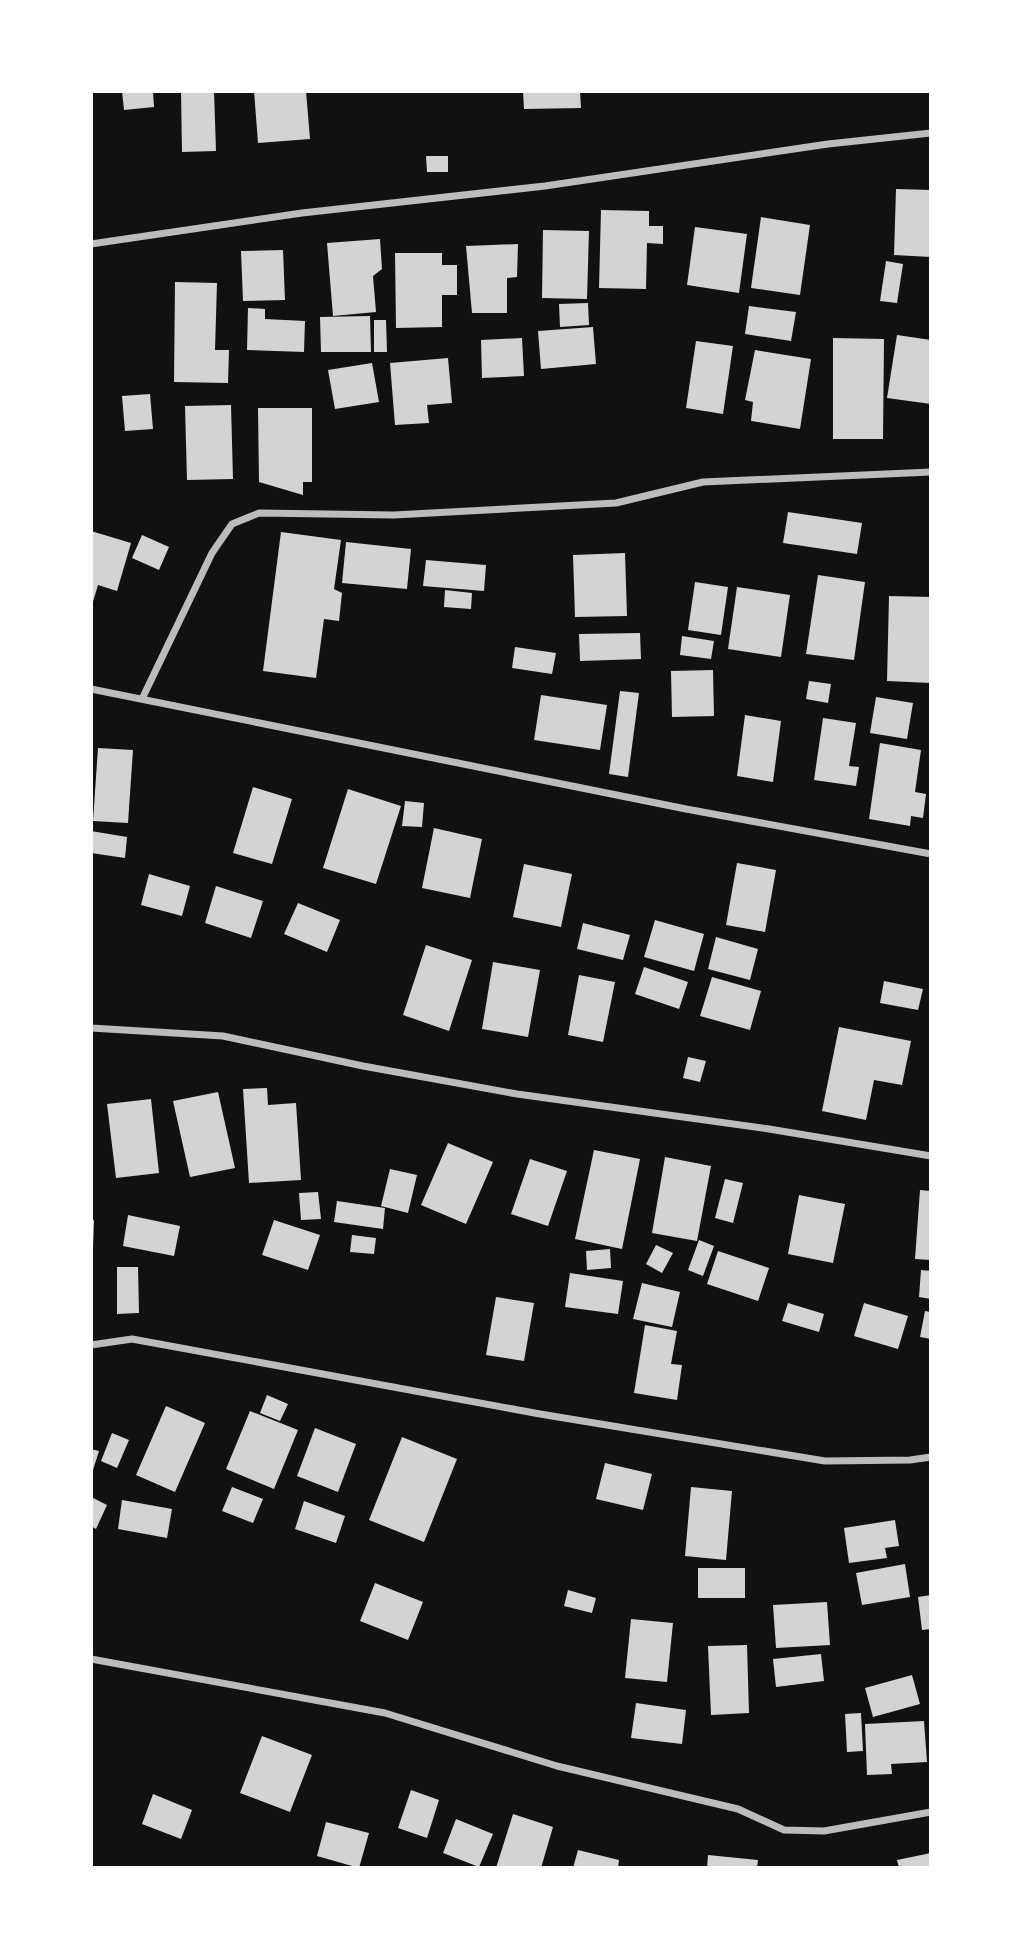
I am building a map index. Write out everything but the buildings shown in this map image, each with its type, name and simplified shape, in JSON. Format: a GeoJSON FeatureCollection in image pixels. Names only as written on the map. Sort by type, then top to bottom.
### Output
{"type":"FeatureCollection","features":[{"type":"Feature","properties":{"kind":"street"},"geometry":{"type":"LineString","coordinates":[[91,244],[302,213],[545,186],[828,144],[931,133]]}},
{"type":"Feature","properties":{"kind":"street"},"geometry":{"type":"LineString","coordinates":[[142,699],[212,553],[232,524],[259,513],[394,514],[615,503],[703,482],[931,472]]}},
{"type":"Feature","properties":{"kind":"street"},"geometry":{"type":"LineString","coordinates":[[91,689],[686,809],[931,854]]}},
{"type":"Feature","properties":{"kind":"street"},"geometry":{"type":"LineString","coordinates":[[91,1028],[223,1036],[363,1066],[517,1094],[769,1129],[931,1156]]}},
{"type":"Feature","properties":{"kind":"street"},"geometry":{"type":"LineString","coordinates":[[91,1345],[132,1339],[514,1409],[825,1461],[910,1460],[931,1457]]}},
{"type":"Feature","properties":{"kind":"street"},"geometry":{"type":"LineString","coordinates":[[91,1659],[385,1713],[557,1766],[738,1809],[784,1830],[824,1831],[931,1812]]}}]}
